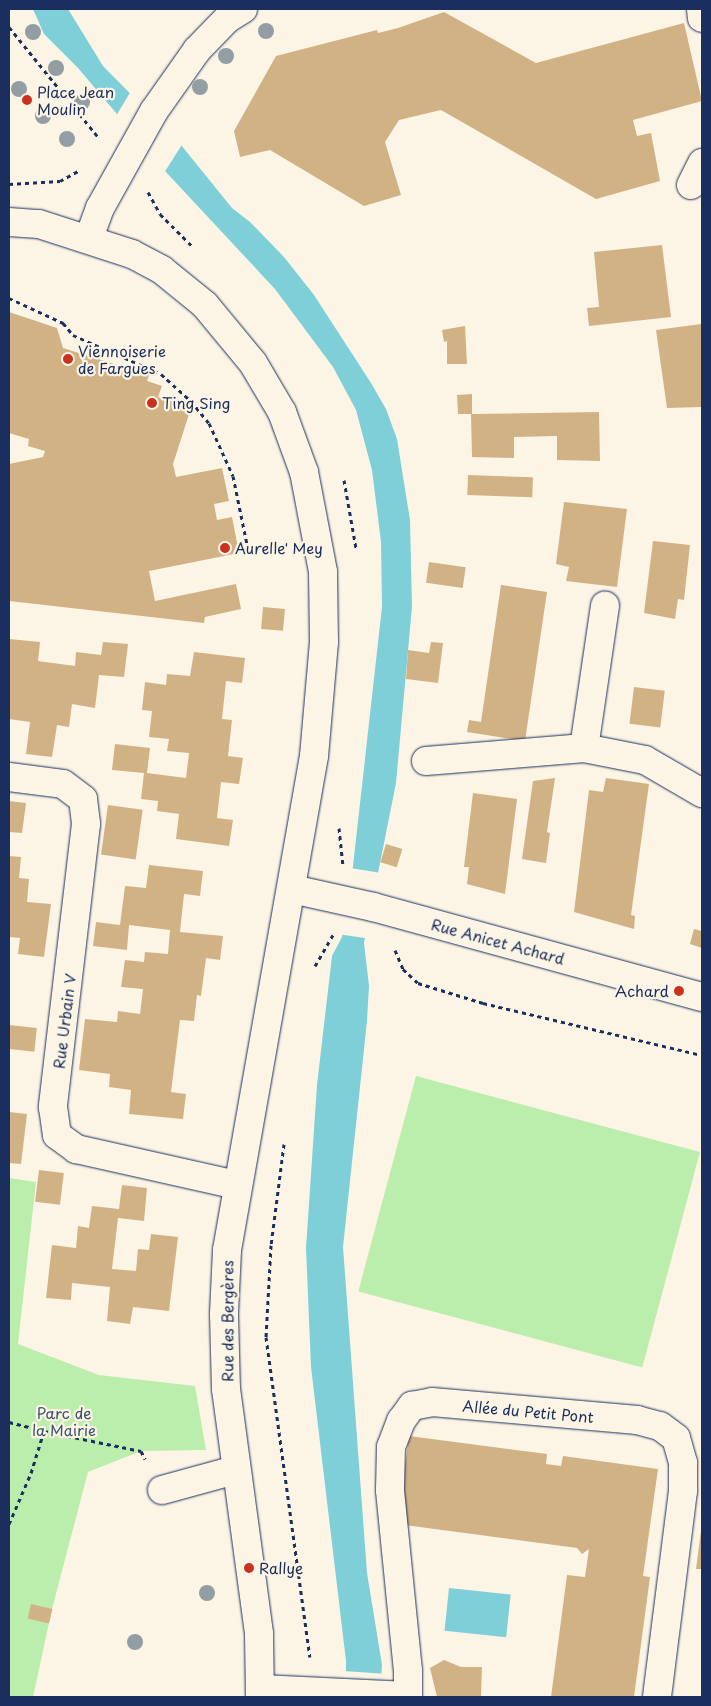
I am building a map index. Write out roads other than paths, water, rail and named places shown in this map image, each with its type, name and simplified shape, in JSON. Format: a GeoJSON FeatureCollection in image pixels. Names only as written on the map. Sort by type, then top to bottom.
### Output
{"type":"FeatureCollection","features":[{"type":"Feature","properties":{"kind":"street"},"geometry":{"type":"LineString","coordinates":[[89,238],[100,208],[154,111],[197,50],[227,19],[243,9]]}},
{"type":"Feature","properties":{"kind":"street"},"geometry":{"type":"LineString","coordinates":[[701,9],[702,18]]}},
{"type":"Feature","properties":{"kind":"street","name":"Rue des Bergères"},"geometry":{"type":"LineString","coordinates":[[9,222],[39,224],[89,238],[132,254],[162,270],[206,305],[253,363],[282,412],[304,472],[323,572],[324,642],[314,756],[227,1250],[224,1314],[235,1470],[259,1634],[261,1693]]}},
{"type":"Feature","properties":{"kind":"street"},"geometry":{"type":"LineString","coordinates":[[584,748],[605,606]]}},
{"type":"Feature","properties":{"kind":"street"},"geometry":{"type":"LineString","coordinates":[[426,761],[584,748],[645,760],[702,793]]}},
{"type":"Feature","properties":{"kind":"street","name":"Rue Urbain V"},"geometry":{"type":"LineString","coordinates":[[9,777],[63,784],[83,799],[86,824],[53,1107],[57,1135],[76,1149],[237,1185]]}},
{"type":"Feature","properties":{"kind":"street","name":"Rue Anicet Achard"},"geometry":{"type":"LineString","coordinates":[[292,889],[344,899],[702,997]]}},
{"type":"Feature","properties":{"kind":"street","name":"Allée du Petit Pont"},"geometry":{"type":"LineString","coordinates":[[401,1696],[408,1671],[390,1490],[391,1447],[401,1421],[412,1406],[432,1402],[637,1420],[660,1426],[676,1438],[683,1463],[683,1491],[657,1697]]}},
{"type":"Feature","properties":{"kind":"street"},"geometry":{"type":"LineString","coordinates":[[162,1490],[235,1470]]}},
{"type":"Feature","properties":{"kind":"street"},"geometry":{"type":"LineString","coordinates":[[261,1693],[310,1691],[401,1696]]}},
{"type":"Feature","properties":{"kind":"water"},"geometry":{"type":"Polygon","coordinates":[[[33,9],[68,9],[103,66],[181,145],[232,208],[250,222],[284,257],[314,295],[371,383],[386,409],[397,439],[410,520],[412,607],[396,783],[364,943],[369,986],[367,1021],[343,1247],[367,1573],[382,1665],[380,1697],[346,1697],[346,1661],[311,1367],[306,1248],[317,1085],[332,956],[342,937],[353,866],[382,607],[381,542],[372,470],[356,410],[333,367],[275,289],[165,171],[78,68],[44,34],[33,9]]]}},
{"type":"Feature","properties":{"kind":"water"},"geometry":{"type":"Polygon","coordinates":[[[449,1588],[511,1594],[506,1637],[445,1631],[449,1588]]]}},
{"type":"Feature","properties":{"kind":"place","name":"Place Jean Moulin"},"geometry":{"type":"Point","coordinates":[27,100]}},
{"type":"Feature","properties":{"kind":"place","name":"Viennoiserie de Fargues"},"geometry":{"type":"Point","coordinates":[68,359]}},
{"type":"Feature","properties":{"kind":"place","name":"Ting Sing"},"geometry":{"type":"Point","coordinates":[152,403]}},
{"type":"Feature","properties":{"kind":"place","name":"Aurelle' Mey"},"geometry":{"type":"Point","coordinates":[225,548]}},
{"type":"Feature","properties":{"kind":"place","name":"Achard"},"geometry":{"type":"Point","coordinates":[679,991]}},
{"type":"Feature","properties":{"kind":"place","name":"Rallye"},"geometry":{"type":"Point","coordinates":[249,1568]}},
{"type":"Feature","properties":{"kind":"park label","name":"Parc de la Mairie"},"geometry":{"type":"Point","coordinates":[64,1420]}}]}
